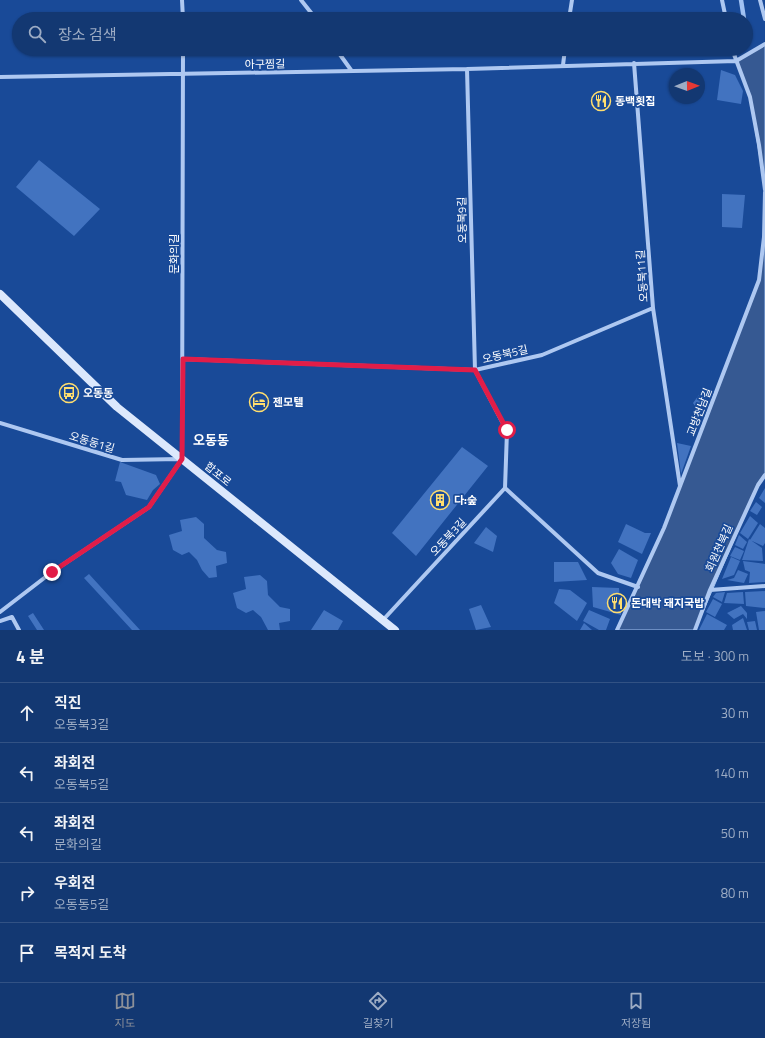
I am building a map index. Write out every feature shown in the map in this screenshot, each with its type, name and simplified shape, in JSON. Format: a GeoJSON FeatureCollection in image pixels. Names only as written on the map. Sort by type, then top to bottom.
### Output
{"type":"FeatureCollection","features":[{"type":"Feature","properties":{"kind":"main road","name":"합포로"},"geometry":{"type":"LineString","coordinates":[[0,294],[117,407],[395,630]]}},
{"type":"Feature","properties":{"kind":"street"},"geometry":{"type":"LineString","coordinates":[[182,0],[182,12]]}},
{"type":"Feature","properties":{"kind":"street"},"geometry":{"type":"LineString","coordinates":[[301,0],[310,12]]}},
{"type":"Feature","properties":{"kind":"street"},"geometry":{"type":"LineString","coordinates":[[571,12],[572,0]]}},
{"type":"Feature","properties":{"kind":"street"},"geometry":{"type":"LineString","coordinates":[[722,0],[725,12]]}},
{"type":"Feature","properties":{"kind":"street"},"geometry":{"type":"LineString","coordinates":[[760,0],[765,19]]}},
{"type":"Feature","properties":{"kind":"street","name":"아구찜길"},"geometry":{"type":"LineString","coordinates":[[753,51],[765,44]]}},
{"type":"Feature","properties":{"kind":"street","name":"문화의길"},"geometry":{"type":"LineString","coordinates":[[182,459],[183,56]]}},
{"type":"Feature","properties":{"kind":"street"},"geometry":{"type":"LineString","coordinates":[[341,56],[351,70]]}},
{"type":"Feature","properties":{"kind":"street"},"geometry":{"type":"LineString","coordinates":[[563,65],[564,56]]}},
{"type":"Feature","properties":{"kind":"street","name":"교방천남길"},"geometry":{"type":"LineString","coordinates":[[617,630],[638,587],[680,487],[758,280],[764,237],[765,191],[759,145],[750,97],[734,56]]}},
{"type":"Feature","properties":{"kind":"street","name":"아구찜길"},"geometry":{"type":"LineString","coordinates":[[0,77],[467,69],[736,61],[745,56]]}},
{"type":"Feature","properties":{"kind":"street","name":"오동북11길"},"geometry":{"type":"LineString","coordinates":[[634,63],[654,308],[680,487]]}},
{"type":"Feature","properties":{"kind":"street","name":"오동북9길"},"geometry":{"type":"LineString","coordinates":[[467,69],[475,370]]}},
{"type":"Feature","properties":{"kind":"street","name":"오동북5길"},"geometry":{"type":"LineString","coordinates":[[183,359],[475,370],[542,355],[654,308]]}},
{"type":"Feature","properties":{"kind":"street"},"geometry":{"type":"LineString","coordinates":[[475,370],[507,430],[505,488],[598,573],[638,587]]}},
{"type":"Feature","properties":{"kind":"street","name":"오동동1길"},"geometry":{"type":"LineString","coordinates":[[0,423],[122,460],[182,459]]}},
{"type":"Feature","properties":{"kind":"street"},"geometry":{"type":"LineString","coordinates":[[0,612],[52,572],[149,507],[182,459]]}},
{"type":"Feature","properties":{"kind":"street","name":"회원천북길"},"geometry":{"type":"LineString","coordinates":[[695,630],[710,590],[758,485],[765,475]]}},
{"type":"Feature","properties":{"kind":"street","name":"오동북3길"},"geometry":{"type":"LineString","coordinates":[[383,620],[505,488]]}},
{"type":"Feature","properties":{"kind":"street"},"geometry":{"type":"LineString","coordinates":[[710,590],[765,586]]}},
{"type":"Feature","properties":{"kind":"street"},"geometry":{"type":"LineString","coordinates":[[0,620],[12,617],[19,630]]}},
{"type":"Feature","properties":{"kind":"water"},"geometry":{"type":"Polygon","coordinates":[[[765,44],[765,190],[750,97],[736,61],[745,56],[753,56],[753,51],[765,44]]]}},
{"type":"Feature","properties":{"kind":"water"},"geometry":{"type":"Polygon","coordinates":[[[765,192],[765,475],[758,485],[695,630],[617,630],[664,528],[759,280],[764,237],[765,192]]]}},
{"type":"Feature","properties":{"kind":"building"},"geometry":{"type":"Polygon","coordinates":[[[721,70],[735,75],[743,91],[741,104],[717,100],[721,70]]]}},
{"type":"Feature","properties":{"kind":"building"},"geometry":{"type":"Polygon","coordinates":[[[39,160],[100,209],[74,236],[16,187],[39,160]]]}},
{"type":"Feature","properties":{"kind":"building"},"geometry":{"type":"Polygon","coordinates":[[[722,194],[745,195],[742,228],[722,227],[722,194]]]}},
{"type":"Feature","properties":{"kind":"building"},"geometry":{"type":"Polygon","coordinates":[[[702,391],[707,395],[701,415],[693,403],[702,391]]]}},
{"type":"Feature","properties":{"kind":"building"},"geometry":{"type":"Polygon","coordinates":[[[677,443],[691,446],[681,474],[677,443]]]}},
{"type":"Feature","properties":{"kind":"building","name":"다:숲"},"geometry":{"type":"Polygon","coordinates":[[[462,447],[488,466],[416,556],[392,533],[462,447]]]}},
{"type":"Feature","properties":{"kind":"building"},"geometry":{"type":"Polygon","coordinates":[[[120,462],[156,475],[160,484],[153,490],[147,500],[126,495],[121,482],[115,481],[120,462]]]}},
{"type":"Feature","properties":{"kind":"building"},"geometry":{"type":"Polygon","coordinates":[[[765,488],[765,503],[759,498],[765,488]]]}},
{"type":"Feature","properties":{"kind":"building"},"geometry":{"type":"Polygon","coordinates":[[[756,502],[762,507],[757,515],[750,511],[756,502]]]}},
{"type":"Feature","properties":{"kind":"building"},"geometry":{"type":"Polygon","coordinates":[[[750,516],[758,523],[748,539],[740,533],[750,516]]]}},
{"type":"Feature","properties":{"kind":"building"},"geometry":{"type":"Polygon","coordinates":[[[196,517],[204,524],[204,538],[217,550],[226,552],[227,563],[216,566],[217,577],[209,578],[202,570],[197,560],[189,552],[182,555],[173,550],[169,535],[182,531],[180,520],[196,517]]]}},
{"type":"Feature","properties":{"kind":"building"},"geometry":{"type":"Polygon","coordinates":[[[626,524],[645,533],[651,533],[642,554],[618,542],[626,524]]]}},
{"type":"Feature","properties":{"kind":"building"},"geometry":{"type":"Polygon","coordinates":[[[760,524],[765,528],[765,543],[763,546],[750,540],[760,524]]]}},
{"type":"Feature","properties":{"kind":"building"},"geometry":{"type":"Polygon","coordinates":[[[486,527],[497,536],[493,552],[474,543],[486,527]]]}},
{"type":"Feature","properties":{"kind":"building"},"geometry":{"type":"Polygon","coordinates":[[[739,535],[747,542],[743,549],[735,545],[739,535]]]}},
{"type":"Feature","properties":{"kind":"building"},"geometry":{"type":"Polygon","coordinates":[[[749,539],[762,548],[763,561],[742,560],[749,539]]]}},
{"type":"Feature","properties":{"kind":"building"},"geometry":{"type":"Polygon","coordinates":[[[735,547],[744,551],[740,560],[730,556],[735,547]]]}},
{"type":"Feature","properties":{"kind":"building"},"geometry":{"type":"Polygon","coordinates":[[[619,549],[638,560],[631,578],[618,574],[611,563],[619,549]]]}},
{"type":"Feature","properties":{"kind":"building"},"geometry":{"type":"Polygon","coordinates":[[[731,557],[740,561],[734,575],[722,579],[731,557]]]}},
{"type":"Feature","properties":{"kind":"building"},"geometry":{"type":"Polygon","coordinates":[[[743,561],[765,564],[765,582],[749,583],[750,572],[745,570],[743,561]]]}},
{"type":"Feature","properties":{"kind":"building"},"geometry":{"type":"Polygon","coordinates":[[[554,562],[578,562],[587,580],[554,582],[554,562]]]}},
{"type":"Feature","properties":{"kind":"building"},"geometry":{"type":"Polygon","coordinates":[[[738,570],[748,574],[744,583],[727,580],[734,578],[738,570]]]}},
{"type":"Feature","properties":{"kind":"building"},"geometry":{"type":"Polygon","coordinates":[[[89,574],[140,630],[132,630],[84,578],[89,574]]]}},
{"type":"Feature","properties":{"kind":"building"},"geometry":{"type":"Polygon","coordinates":[[[260,575],[267,581],[268,595],[280,607],[290,609],[290,621],[279,623],[280,630],[268,630],[261,617],[253,610],[246,613],[237,608],[233,593],[246,589],[244,577],[260,575]]]}},
{"type":"Feature","properties":{"kind":"building"},"geometry":{"type":"Polygon","coordinates":[[[592,587],[619,588],[621,615],[593,607],[592,587]]]}},
{"type":"Feature","properties":{"kind":"building"},"geometry":{"type":"Polygon","coordinates":[[[559,589],[570,590],[587,603],[577,621],[554,603],[559,589]]]}},
{"type":"Feature","properties":{"kind":"building"},"geometry":{"type":"Polygon","coordinates":[[[765,591],[765,608],[746,606],[745,592],[765,591]]]}},
{"type":"Feature","properties":{"kind":"building"},"geometry":{"type":"Polygon","coordinates":[[[725,592],[722,602],[713,597],[716,593],[725,592]]]}},
{"type":"Feature","properties":{"kind":"building"},"geometry":{"type":"Polygon","coordinates":[[[743,592],[744,604],[724,603],[727,593],[743,592]]]}},
{"type":"Feature","properties":{"kind":"building"},"geometry":{"type":"Polygon","coordinates":[[[713,599],[722,604],[715,617],[706,612],[713,599]]]}},
{"type":"Feature","properties":{"kind":"building"},"geometry":{"type":"Polygon","coordinates":[[[481,605],[491,627],[476,630],[469,609],[481,605]]]}},
{"type":"Feature","properties":{"kind":"building"},"geometry":{"type":"Polygon","coordinates":[[[741,606],[747,613],[747,619],[743,614],[734,619],[727,613],[741,606]]]}},
{"type":"Feature","properties":{"kind":"building"},"geometry":{"type":"Polygon","coordinates":[[[324,610],[343,621],[338,630],[311,630],[324,610]]]}},
{"type":"Feature","properties":{"kind":"building"},"geometry":{"type":"Polygon","coordinates":[[[589,610],[610,619],[606,630],[599,630],[583,621],[589,610]]]}},
{"type":"Feature","properties":{"kind":"building"},"geometry":{"type":"Polygon","coordinates":[[[765,611],[765,630],[759,630],[756,612],[765,611]]]}},
{"type":"Feature","properties":{"kind":"building"},"geometry":{"type":"Polygon","coordinates":[[[33,613],[44,630],[37,630],[28,616],[33,613]]]}},
{"type":"Feature","properties":{"kind":"building"},"geometry":{"type":"Polygon","coordinates":[[[707,614],[727,625],[724,630],[699,630],[707,614]]]}},
{"type":"Feature","properties":{"kind":"building"},"geometry":{"type":"Polygon","coordinates":[[[743,618],[747,630],[733,630],[732,625],[743,618]]]}},
{"type":"Feature","properties":{"kind":"building"},"geometry":{"type":"Polygon","coordinates":[[[755,621],[757,630],[749,630],[747,622],[755,621]]]}},
{"type":"Feature","properties":{"kind":"building"},"geometry":{"type":"Polygon","coordinates":[[[584,623],[592,630],[580,630],[584,623]]]}},
{"type":"Feature","properties":{"kind":"waterway"},"geometry":{"type":"LineString","coordinates":[[741,0],[743,12]]}},
{"type":"Feature","properties":{"kind":"place","name":"동백횟집"},"geometry":{"type":"Point","coordinates":[601,101]}},
{"type":"Feature","properties":{"kind":"place","name":"오동동"},"geometry":{"type":"Point","coordinates":[69,393]}},
{"type":"Feature","properties":{"kind":"place","name":"젠모텔"},"geometry":{"type":"Point","coordinates":[259,402]}},
{"type":"Feature","properties":{"kind":"place","name":"다:숲"},"geometry":{"type":"Point","coordinates":[440,500]}},
{"type":"Feature","properties":{"kind":"place","name":"돈대박 돼지국밥"},"geometry":{"type":"Point","coordinates":[617,603]}},
{"type":"Feature","properties":{"kind":"district","name":"오동동"},"geometry":{"type":"Point","coordinates":[211,440]}},
{"type":"Feature","properties":{"kind":"route"},"geometry":{"type":"LineString","coordinates":[[52,572],[149,507],[182,459],[183,359],[475,370],[507,430]]}}]}
